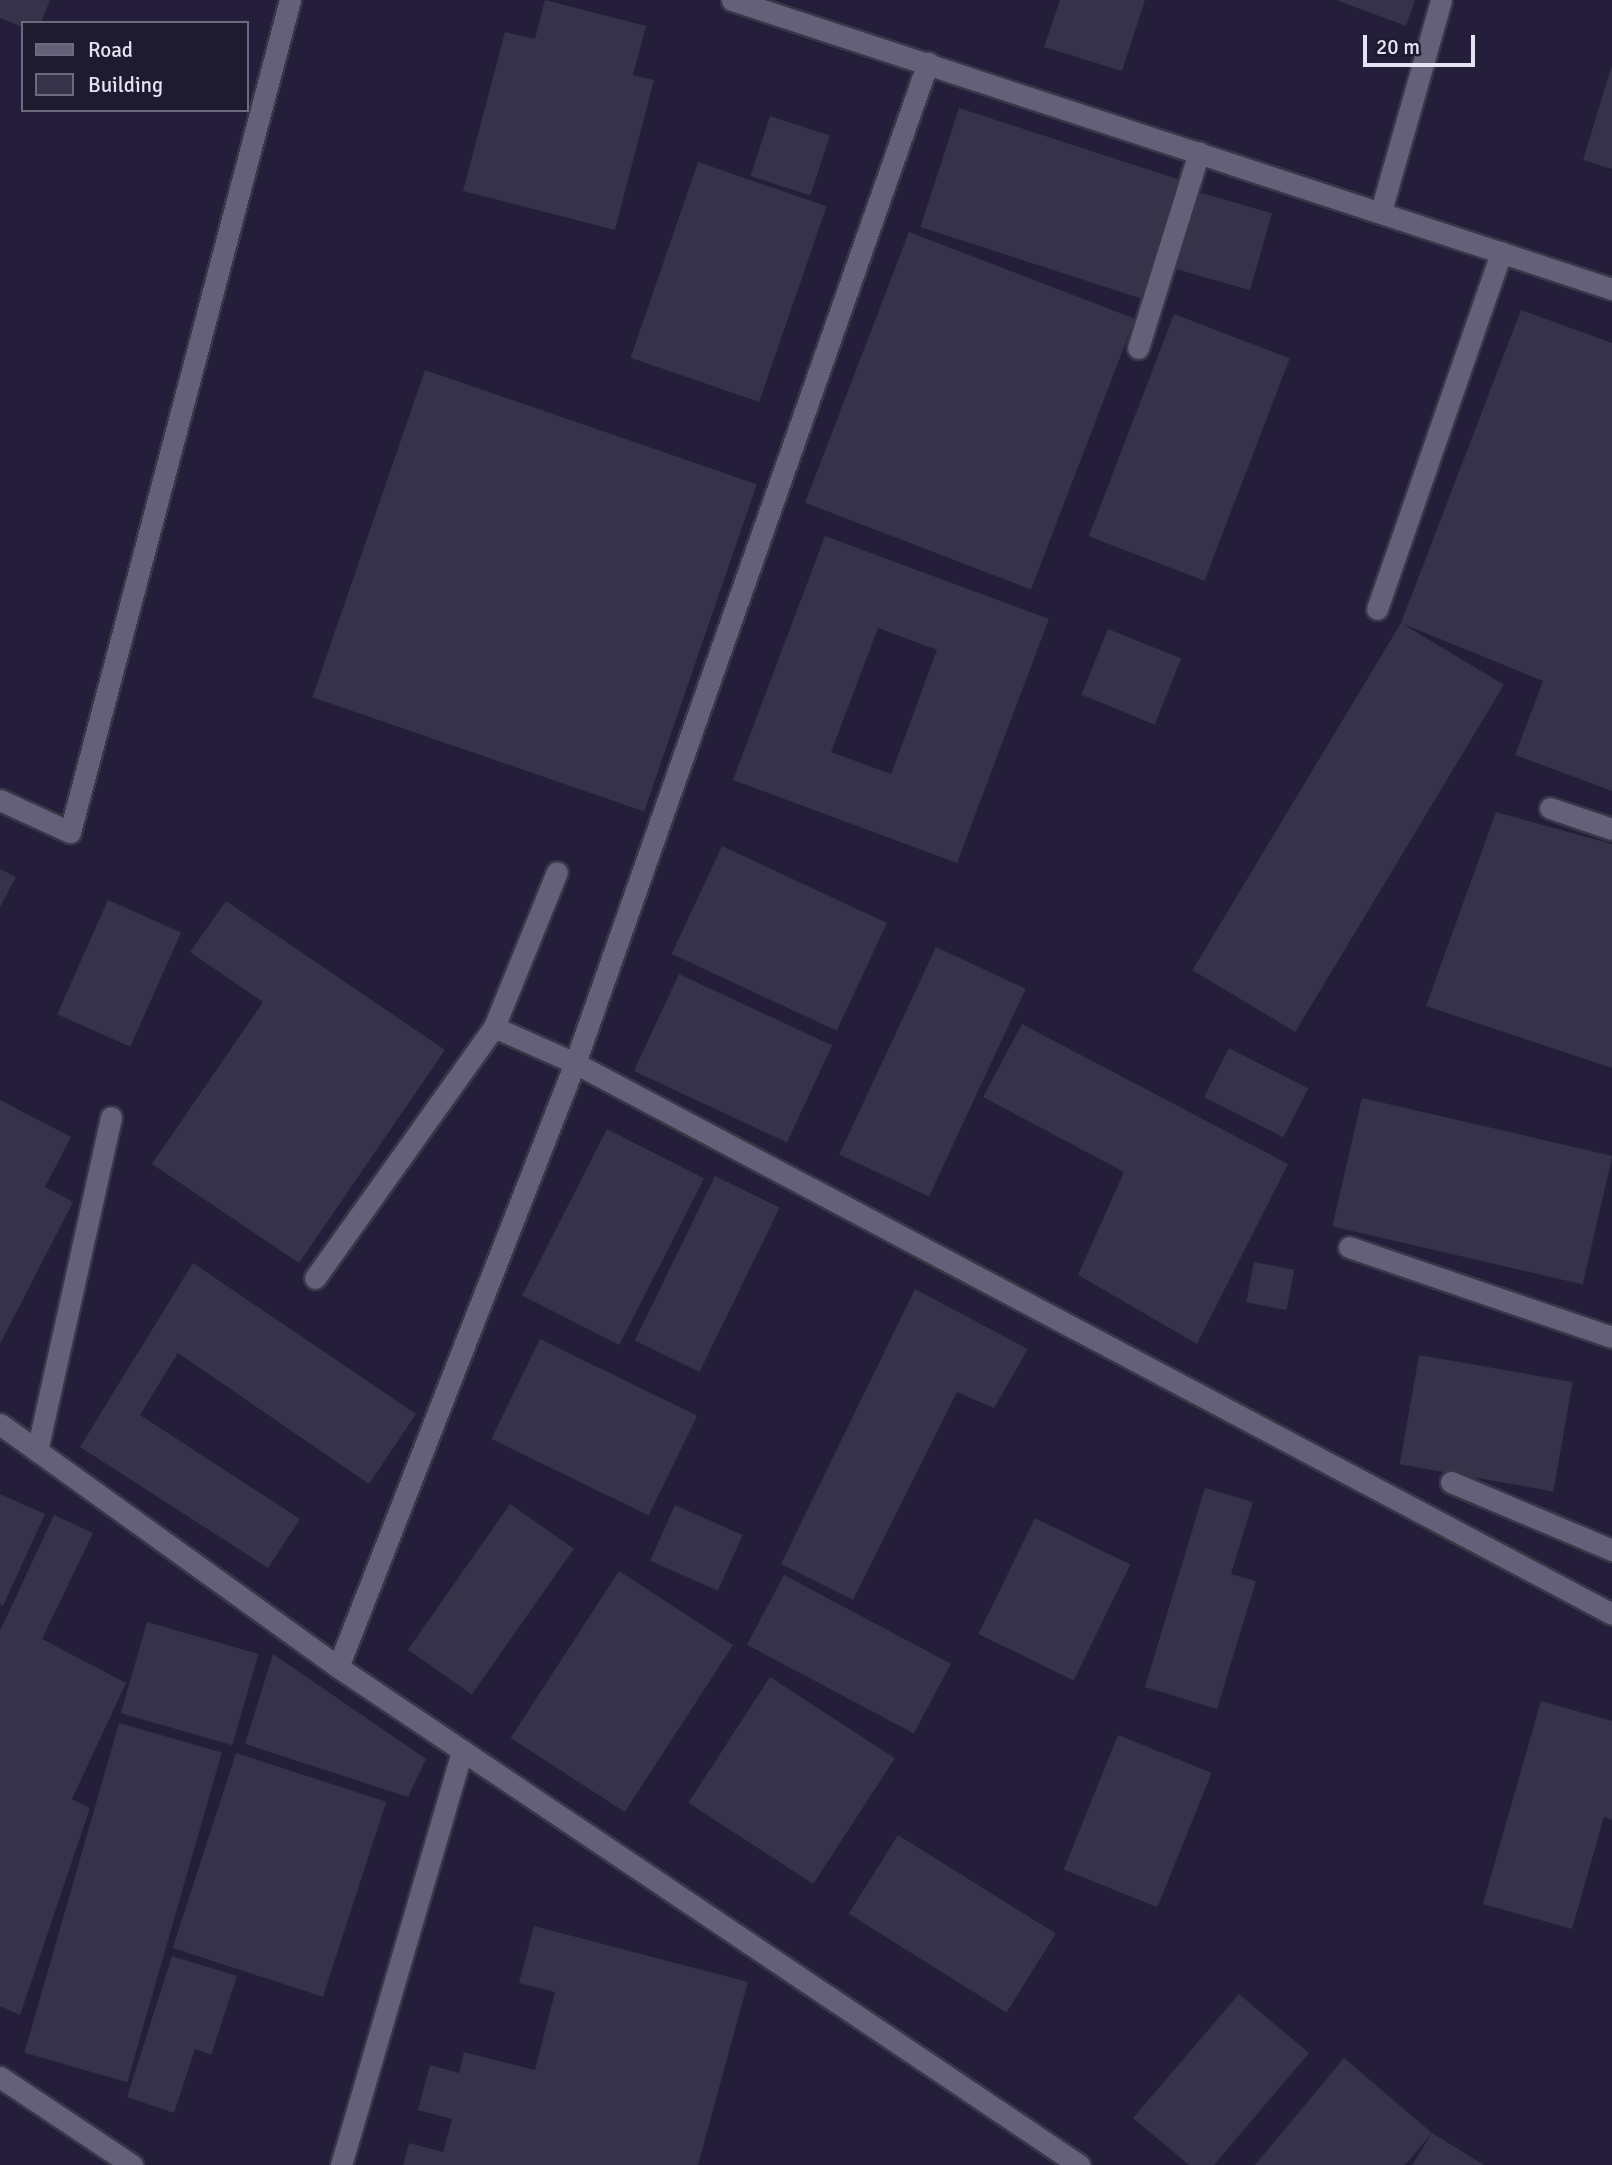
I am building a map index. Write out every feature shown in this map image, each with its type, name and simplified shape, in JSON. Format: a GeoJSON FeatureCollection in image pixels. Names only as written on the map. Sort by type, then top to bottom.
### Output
{"type":"FeatureCollection","features":[{"type":"Feature","properties":{"kind":"street"},"geometry":{"type":"LineString","coordinates":[[0,800],[70,832],[290,0]]}},
{"type":"Feature","properties":{"kind":"street"},"geometry":{"type":"LineString","coordinates":[[732,0],[928,62],[1612,289]]}},
{"type":"Feature","properties":{"kind":"street"},"geometry":{"type":"LineString","coordinates":[[1381,211],[1441,0]]}},
{"type":"Feature","properties":{"kind":"street"},"geometry":{"type":"LineString","coordinates":[[338,1667],[575,1063],[928,62]]}},
{"type":"Feature","properties":{"kind":"street"},"geometry":{"type":"LineString","coordinates":[[1138,348],[1199,152]]}},
{"type":"Feature","properties":{"kind":"street"},"geometry":{"type":"LineString","coordinates":[[1377,609],[1501,252]]}},
{"type":"Feature","properties":{"kind":"street"},"geometry":{"type":"LineString","coordinates":[[1550,808],[1612,829]]}},
{"type":"Feature","properties":{"kind":"street"},"geometry":{"type":"LineString","coordinates":[[315,1278],[494,1027],[557,872]]}},
{"type":"Feature","properties":{"kind":"street"},"geometry":{"type":"LineString","coordinates":[[494,1027],[575,1063],[1612,1614]]}},
{"type":"Feature","properties":{"kind":"street"},"geometry":{"type":"LineString","coordinates":[[37,1451],[111,1117]]}},
{"type":"Feature","properties":{"kind":"street"},"geometry":{"type":"LineString","coordinates":[[1349,1247],[1612,1337]]}},
{"type":"Feature","properties":{"kind":"street"},"geometry":{"type":"LineString","coordinates":[[0,1424],[338,1667],[1079,2165]]}},
{"type":"Feature","properties":{"kind":"street"},"geometry":{"type":"LineString","coordinates":[[1451,1482],[1612,1550]]}},
{"type":"Feature","properties":{"kind":"street"},"geometry":{"type":"LineString","coordinates":[[341,2165],[462,1750]]}},
{"type":"Feature","properties":{"kind":"street"},"geometry":{"type":"LineString","coordinates":[[0,2077],[132,2165]]}},
{"type":"Feature","properties":{"kind":"shaded area"},"geometry":{"type":"Polygon","coordinates":[[[0,0],[1612,0],[1612,2165],[0,2165],[0,0]]]}},
{"type":"Feature","properties":{"kind":"building"},"geometry":{"type":"Polygon","coordinates":[[[0,0],[50,0],[42,21],[21,21],[21,26],[0,18],[0,0]]]}},
{"type":"Feature","properties":{"kind":"building"},"geometry":{"type":"Polygon","coordinates":[[[545,0],[646,26],[633,75],[654,80],[615,230],[463,191],[505,32],[535,39],[545,0]]]}},
{"type":"Feature","properties":{"kind":"building"},"geometry":{"type":"Polygon","coordinates":[[[1060,0],[1145,0],[1122,71],[1044,47],[1060,0]]]}},
{"type":"Feature","properties":{"kind":"building"},"geometry":{"type":"Polygon","coordinates":[[[1336,0],[1415,0],[1406,26],[1336,0]]]}},
{"type":"Feature","properties":{"kind":"building"},"geometry":{"type":"Polygon","coordinates":[[[1612,68],[1612,169],[1583,160],[1612,68]]]}},
{"type":"Feature","properties":{"kind":"building"},"geometry":{"type":"Polygon","coordinates":[[[959,108],[1180,180],[1141,299],[920,227],[959,108]]]}},
{"type":"Feature","properties":{"kind":"building"},"geometry":{"type":"Polygon","coordinates":[[[770,116],[830,135],[810,195],[751,176],[770,116]]]}},
{"type":"Feature","properties":{"kind":"building"},"geometry":{"type":"Polygon","coordinates":[[[698,162],[827,206],[759,402],[631,358],[698,162]]]}},
{"type":"Feature","properties":{"kind":"building"},"geometry":{"type":"Polygon","coordinates":[[[1198,192],[1272,213],[1250,290],[1176,269],[1198,192]]]}},
{"type":"Feature","properties":{"kind":"building"},"geometry":{"type":"Polygon","coordinates":[[[909,232],[1135,319],[1031,589],[805,503],[909,232]]]}},
{"type":"Feature","properties":{"kind":"building"},"geometry":{"type":"Polygon","coordinates":[[[1521,310],[1612,343],[1612,791],[1515,755],[1543,681],[1401,623],[1521,310]]]}},
{"type":"Feature","properties":{"kind":"building"},"geometry":{"type":"Polygon","coordinates":[[[1174,314],[1290,358],[1204,581],[1089,536],[1174,314]]]}},
{"type":"Feature","properties":{"kind":"building"},"geometry":{"type":"Polygon","coordinates":[[[425,370],[757,484],[644,811],[312,697],[425,370]]]}},
{"type":"Feature","properties":{"kind":"building"},"geometry":{"type":"Polygon","coordinates":[[[825,536],[1049,619],[957,863],[733,780],[825,536]],[[878,628],[831,752],[891,774],[937,650],[878,628]]]}},
{"type":"Feature","properties":{"kind":"building"},"geometry":{"type":"Polygon","coordinates":[[[1401,623],[1504,685],[1295,1032],[1192,970],[1401,623]]]}},
{"type":"Feature","properties":{"kind":"building"},"geometry":{"type":"Polygon","coordinates":[[[1108,629],[1181,659],[1155,724],[1081,695],[1108,629]]]}},
{"type":"Feature","properties":{"kind":"building"},"geometry":{"type":"Polygon","coordinates":[[[1496,812],[1612,844],[1612,1068],[1426,1006],[1496,812]]]}},
{"type":"Feature","properties":{"kind":"building"},"geometry":{"type":"Polygon","coordinates":[[[722,846],[887,923],[837,1031],[672,954],[722,846]]]}},
{"type":"Feature","properties":{"kind":"building"},"geometry":{"type":"Polygon","coordinates":[[[0,869],[16,877],[0,907],[0,869]]]}},
{"type":"Feature","properties":{"kind":"building"},"geometry":{"type":"Polygon","coordinates":[[[108,900],[181,933],[130,1047],[57,1014],[108,900]]]}},
{"type":"Feature","properties":{"kind":"building"},"geometry":{"type":"Polygon","coordinates":[[[226,901],[445,1050],[299,1263],[152,1164],[263,1002],[190,952],[226,901]]]}},
{"type":"Feature","properties":{"kind":"building"},"geometry":{"type":"Polygon","coordinates":[[[936,947],[1026,989],[929,1196],[839,1155],[936,947]]]}},
{"type":"Feature","properties":{"kind":"building"},"geometry":{"type":"Polygon","coordinates":[[[679,974],[832,1045],[787,1142],[634,1071],[679,974]]]}},
{"type":"Feature","properties":{"kind":"building"},"geometry":{"type":"Polygon","coordinates":[[[1022,1024],[1288,1164],[1197,1344],[1078,1275],[1124,1172],[983,1097],[1022,1024]]]}},
{"type":"Feature","properties":{"kind":"building"},"geometry":{"type":"Polygon","coordinates":[[[1229,1048],[1308,1088],[1283,1137],[1204,1097],[1229,1048]]]}},
{"type":"Feature","properties":{"kind":"building"},"geometry":{"type":"Polygon","coordinates":[[[1362,1098],[1612,1156],[1583,1284],[1332,1227],[1362,1098]]]}},
{"type":"Feature","properties":{"kind":"building"},"geometry":{"type":"Polygon","coordinates":[[[0,1100],[71,1137],[45,1187],[73,1202],[0,1344],[0,1100]]]}},
{"type":"Feature","properties":{"kind":"building"},"geometry":{"type":"Polygon","coordinates":[[[607,1129],[704,1178],[619,1345],[522,1296],[607,1129]]]}},
{"type":"Feature","properties":{"kind":"building"},"geometry":{"type":"Polygon","coordinates":[[[715,1176],[780,1208],[699,1372],[635,1340],[715,1176]]]}},
{"type":"Feature","properties":{"kind":"building"},"geometry":{"type":"Polygon","coordinates":[[[1254,1262],[1294,1270],[1286,1310],[1246,1302],[1254,1262]]]}},
{"type":"Feature","properties":{"kind":"building"},"geometry":{"type":"Polygon","coordinates":[[[193,1263],[416,1414],[369,1484],[178,1353],[140,1415],[300,1519],[268,1568],[80,1447],[193,1263]]]}},
{"type":"Feature","properties":{"kind":"building"},"geometry":{"type":"Polygon","coordinates":[[[915,1289],[1028,1349],[994,1408],[957,1392],[853,1600],[781,1564],[915,1289]]]}},
{"type":"Feature","properties":{"kind":"building"},"geometry":{"type":"Polygon","coordinates":[[[540,1339],[697,1416],[649,1515],[491,1439],[540,1339]]]}},
{"type":"Feature","properties":{"kind":"building"},"geometry":{"type":"Polygon","coordinates":[[[1419,1355],[1573,1382],[1553,1491],[1400,1464],[1419,1355]]]}},
{"type":"Feature","properties":{"kind":"building"},"geometry":{"type":"Polygon","coordinates":[[[1205,1488],[1253,1502],[1231,1574],[1256,1581],[1217,1709],[1145,1687],[1205,1488]]]}},
{"type":"Feature","properties":{"kind":"building"},"geometry":{"type":"Polygon","coordinates":[[[0,1494],[45,1514],[3,1606],[0,1604],[0,1494]]]}},
{"type":"Feature","properties":{"kind":"building"},"geometry":{"type":"Polygon","coordinates":[[[510,1504],[574,1549],[472,1695],[408,1650],[510,1504]]]}},
{"type":"Feature","properties":{"kind":"building"},"geometry":{"type":"Polygon","coordinates":[[[675,1505],[743,1535],[718,1591],[650,1561],[675,1505]]]}},
{"type":"Feature","properties":{"kind":"building"},"geometry":{"type":"Polygon","coordinates":[[[54,1515],[93,1533],[42,1639],[126,1683],[72,1799],[90,1808],[20,2015],[0,2006],[0,1631],[54,1515]]]}},
{"type":"Feature","properties":{"kind":"building"},"geometry":{"type":"Polygon","coordinates":[[[1035,1518],[1130,1564],[1074,1680],[978,1634],[1035,1518]]]}},
{"type":"Feature","properties":{"kind":"building"},"geometry":{"type":"Polygon","coordinates":[[[619,1571],[733,1645],[625,1812],[511,1738],[619,1571]]]}},
{"type":"Feature","properties":{"kind":"building"},"geometry":{"type":"Polygon","coordinates":[[[784,1575],[951,1664],[914,1733],[747,1645],[784,1575]]]}},
{"type":"Feature","properties":{"kind":"building"},"geometry":{"type":"Polygon","coordinates":[[[147,1622],[259,1654],[232,1745],[121,1713],[147,1622]]]}},
{"type":"Feature","properties":{"kind":"building"},"geometry":{"type":"Polygon","coordinates":[[[273,1654],[426,1759],[408,1797],[245,1744],[273,1654]]]}},
{"type":"Feature","properties":{"kind":"building"},"geometry":{"type":"Polygon","coordinates":[[[770,1677],[895,1758],[813,1884],[688,1803],[770,1677]]]}},
{"type":"Feature","properties":{"kind":"building"},"geometry":{"type":"Polygon","coordinates":[[[1541,1701],[1612,1721],[1612,1820],[1604,1817],[1572,1929],[1483,1904],[1541,1701]]]}},
{"type":"Feature","properties":{"kind":"building"},"geometry":{"type":"Polygon","coordinates":[[[119,1723],[222,1752],[127,2082],[24,2053],[119,1723]]]}},
{"type":"Feature","properties":{"kind":"building"},"geometry":{"type":"Polygon","coordinates":[[[1118,1735],[1212,1773],[1157,1907],[1064,1869],[1118,1735]]]}},
{"type":"Feature","properties":{"kind":"building"},"geometry":{"type":"Polygon","coordinates":[[[236,1753],[386,1802],[323,1997],[173,1948],[236,1753]]]}},
{"type":"Feature","properties":{"kind":"building"},"geometry":{"type":"Polygon","coordinates":[[[898,1835],[1056,1934],[1006,2012],[849,1914],[898,1835]]]}},
{"type":"Feature","properties":{"kind":"building"},"geometry":{"type":"Polygon","coordinates":[[[534,1926],[748,1982],[698,2165],[403,2165],[409,2143],[443,2152],[452,2119],[418,2110],[430,2065],[459,2073],[464,2052],[535,2070],[555,1992],[519,1983],[534,1926]]]}},
{"type":"Feature","properties":{"kind":"building"},"geometry":{"type":"Polygon","coordinates":[[[172,1956],[237,1976],[211,2055],[195,2049],[174,2113],[127,2097],[172,1956]]]}},
{"type":"Feature","properties":{"kind":"building"},"geometry":{"type":"Polygon","coordinates":[[[1239,1994],[1309,2053],[1214,2165],[1189,2165],[1133,2118],[1239,1994]]]}},
{"type":"Feature","properties":{"kind":"building"},"geometry":{"type":"Polygon","coordinates":[[[1344,2058],[1432,2133],[1405,2165],[1255,2165],[1344,2058]]]}},
{"type":"Feature","properties":{"kind":"building"},"geometry":{"type":"Polygon","coordinates":[[[1432,2133],[1484,2165],[1412,2165],[1432,2133]]]}}]}
